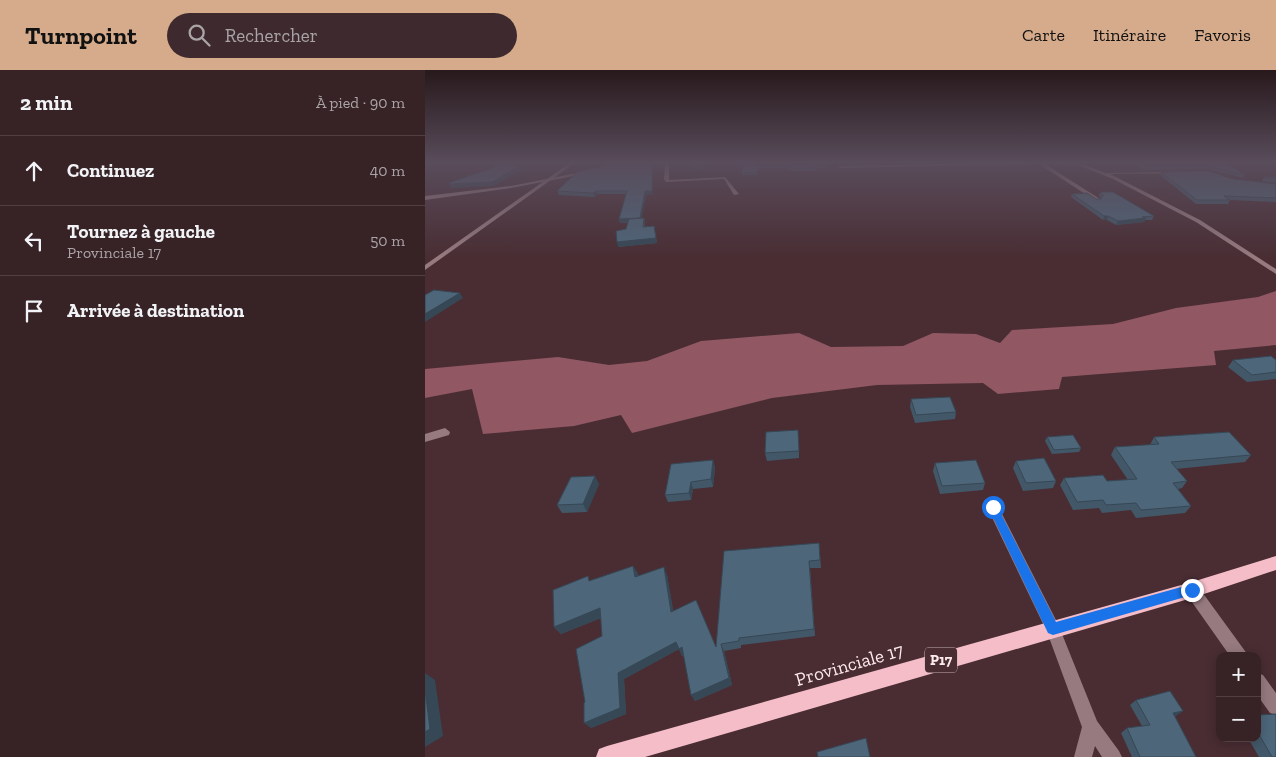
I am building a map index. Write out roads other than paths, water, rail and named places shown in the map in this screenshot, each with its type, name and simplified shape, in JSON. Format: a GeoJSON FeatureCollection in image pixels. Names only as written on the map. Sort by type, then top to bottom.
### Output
{"type":"FeatureCollection","features":[{"type":"Feature","properties":{"kind":"main road","name":"Provinciale 17"},"geometry":{"type":"LineString","coordinates":[[607,757],[1192,590],[1276,564]]}},
{"type":"Feature","properties":{"kind":"street"},"geometry":{"type":"LineString","coordinates":[[425,198],[451,194]]}},
{"type":"Feature","properties":{"kind":"street"},"geometry":{"type":"LineString","coordinates":[[425,268],[527,194]]}},
{"type":"Feature","properties":{"kind":"street"},"geometry":{"type":"LineString","coordinates":[[1088,194],[1097,200]]}},
{"type":"Feature","properties":{"kind":"street"},"geometry":{"type":"LineString","coordinates":[[1145,194],[1198,221],[1276,272]]}},
{"type":"Feature","properties":{"kind":"street"},"geometry":{"type":"LineString","coordinates":[[425,438],[445,432]]}},
{"type":"Feature","properties":{"kind":"street"},"geometry":{"type":"LineString","coordinates":[[993,507],[1053,629],[1091,727],[1113,757]]}},
{"type":"Feature","properties":{"kind":"street"},"geometry":{"type":"LineString","coordinates":[[1192,590],[1236,652]]}},
{"type":"Feature","properties":{"kind":"street"},"geometry":{"type":"LineString","coordinates":[[1261,686],[1276,707]]}},
{"type":"Feature","properties":{"kind":"street"},"geometry":{"type":"LineString","coordinates":[[1083,757],[1091,727]]}}]}
